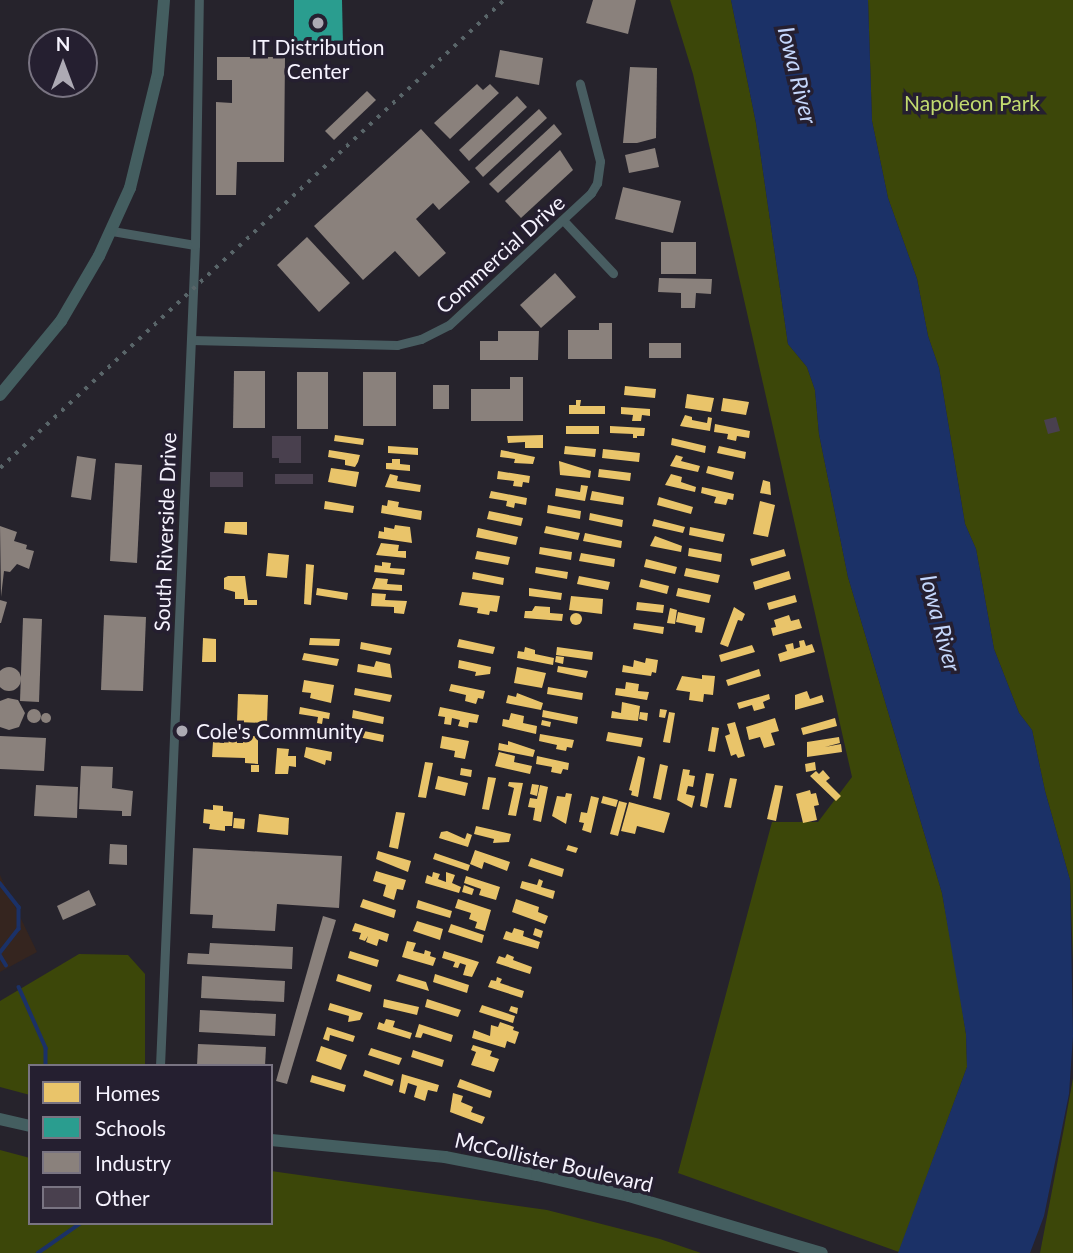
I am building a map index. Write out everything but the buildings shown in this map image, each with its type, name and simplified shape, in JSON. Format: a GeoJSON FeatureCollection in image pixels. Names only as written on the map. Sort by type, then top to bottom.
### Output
{"type":"FeatureCollection","features":[{"type":"Feature","properties":{"kind":"main road"},"geometry":{"type":"LineString","coordinates":[[0,395],[61,321],[111,231],[130,188],[151,111],[158,73],[164,0]]}},
{"type":"Feature","properties":{"kind":"main road"},"geometry":{"type":"LineString","coordinates":[[0,1119],[28,1126]]}},
{"type":"Feature","properties":{"kind":"main road","name":"McCollister Boulevard"},"geometry":{"type":"LineString","coordinates":[[273,1140],[445,1157],[537,1174],[628,1196],[822,1253]]}},
{"type":"Feature","properties":{"kind":"street","name":"South Riverside Drive"},"geometry":{"type":"LineString","coordinates":[[160,1064],[195,245],[199,0]]}},
{"type":"Feature","properties":{"kind":"street","name":"Commercial Drive"},"geometry":{"type":"LineString","coordinates":[[191,340],[397,345],[421,339],[454,321],[591,193],[599,173],[600,161],[580,84]]}},
{"type":"Feature","properties":{"kind":"street"},"geometry":{"type":"LineString","coordinates":[[563,220],[613,273]]}},
{"type":"Feature","properties":{"kind":"street"},"geometry":{"type":"LineString","coordinates":[[111,231],[195,245]]}},
{"type":"Feature","properties":{"kind":"shaded area"},"geometry":{"type":"Polygon","coordinates":[[[0,875],[37,952],[0,972],[0,875]]]}},
{"type":"Feature","properties":{"kind":"green space"},"geometry":{"type":"Polygon","coordinates":[[[670,0],[731,0],[756,123],[788,344],[807,367],[815,390],[819,434],[848,577],[942,893],[957,975],[966,1034],[967,1067],[899,1252],[678,1173],[772,822],[818,822],[852,777],[693,74],[670,0]]]}},
{"type":"Feature","properties":{"kind":"green space","name":"Napoleon Park"},"geometry":{"type":"Polygon","coordinates":[[[868,0],[1073,0],[1073,963],[1070,880],[1045,791],[1032,730],[1019,713],[994,649],[976,549],[965,524],[939,368],[928,336],[917,279],[888,198],[872,121],[868,0]]]}},
{"type":"Feature","properties":{"kind":"green space"},"geometry":{"type":"Polygon","coordinates":[[[79,954],[128,955],[145,974],[145,1064],[28,1064],[28,1094],[0,1087],[0,1001],[79,954]]]}},
{"type":"Feature","properties":{"kind":"green space"},"geometry":{"type":"Polygon","coordinates":[[[1073,1078],[1073,1253],[1040,1253],[1064,1128],[1073,1078]]]}},
{"type":"Feature","properties":{"kind":"green space"},"geometry":{"type":"Polygon","coordinates":[[[0,1150],[28,1157],[28,1225],[273,1225],[273,1171],[547,1210],[660,1239],[701,1253],[0,1253],[0,1150]]]}},
{"type":"Feature","properties":{"kind":"water","name":"Iowa River"},"geometry":{"type":"Polygon","coordinates":[[[731,0],[868,0],[872,121],[888,198],[917,279],[928,336],[939,368],[965,524],[976,549],[994,649],[1019,713],[1032,730],[1045,791],[1070,880],[1073,1036],[1069,1094],[1044,1216],[1030,1253],[898,1253],[967,1067],[966,1034],[942,893],[848,577],[819,434],[815,390],[807,367],[788,344],[756,123],[731,0]]]}},
{"type":"Feature","properties":{"kind":"waterway"},"geometry":{"type":"LineString","coordinates":[[0,883],[19,907],[19,929],[0,953]]}},
{"type":"Feature","properties":{"kind":"waterway"},"geometry":{"type":"LineString","coordinates":[[0,955],[6,965]]}},
{"type":"Feature","properties":{"kind":"waterway"},"geometry":{"type":"LineString","coordinates":[[19,987],[46,1048],[46,1064]]}},
{"type":"Feature","properties":{"kind":"waterway"},"geometry":{"type":"LineString","coordinates":[[38,1253],[78,1225]]}},
{"type":"Feature","properties":{"kind":"railway"},"geometry":{"type":"LineString","coordinates":[[0,468],[504,0]]}},
{"type":"Feature","properties":{"kind":"place","name":"IT Distribution Center"},"geometry":{"type":"Point","coordinates":[318,23]}},
{"type":"Feature","properties":{"kind":"place","name":"Cole's Community"},"geometry":{"type":"Point","coordinates":[182,731]}}]}
